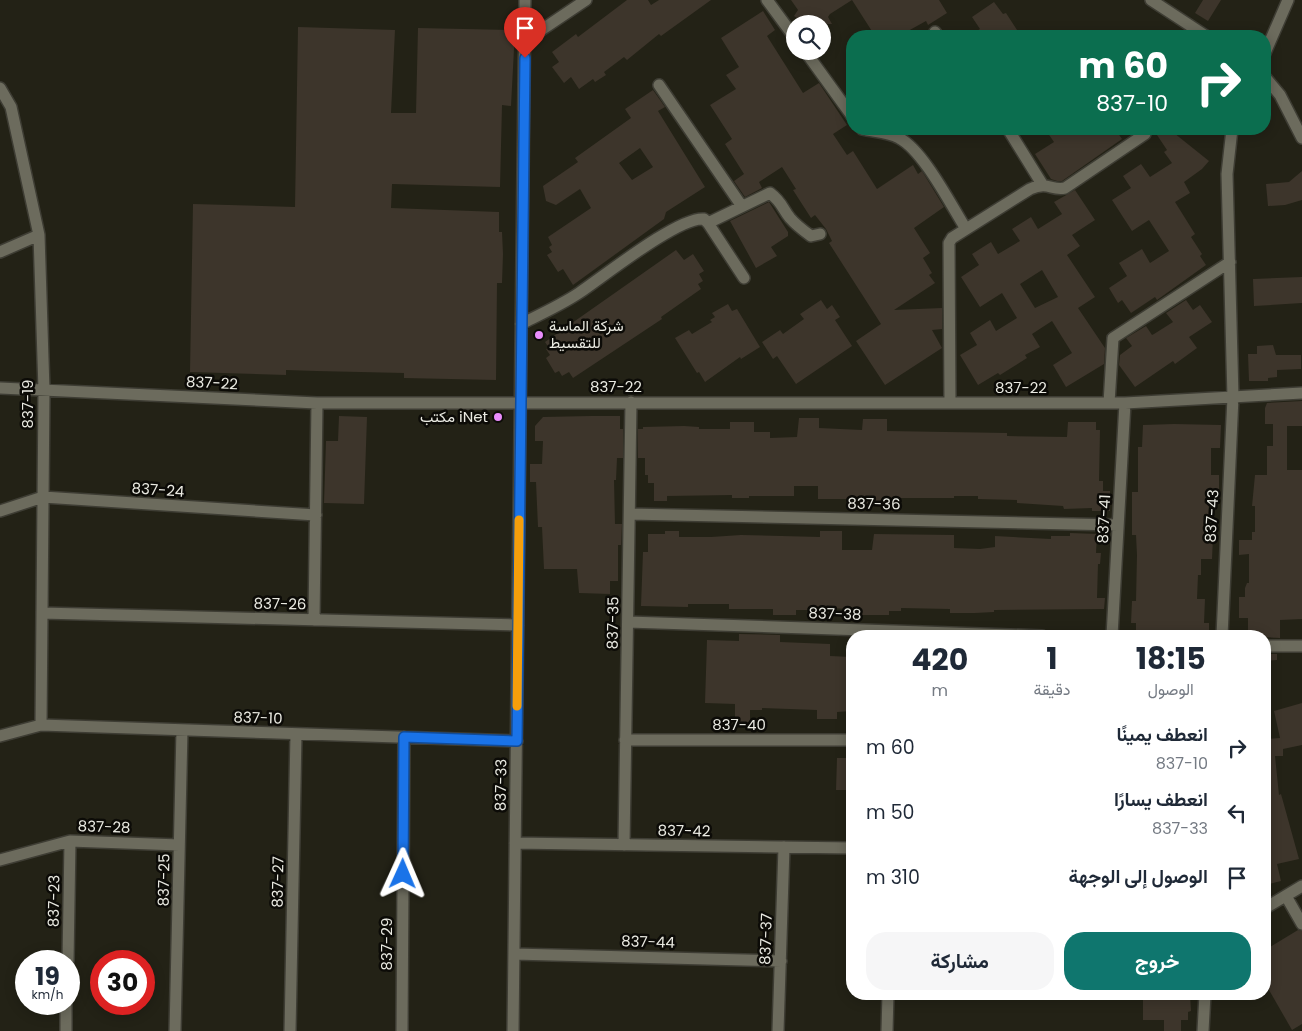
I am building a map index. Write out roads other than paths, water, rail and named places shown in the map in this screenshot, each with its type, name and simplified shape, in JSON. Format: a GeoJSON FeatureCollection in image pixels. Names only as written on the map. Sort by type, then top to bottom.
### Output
{"type":"FeatureCollection","features":[{"type":"Feature","properties":{"kind":"street","name":"837-33"},"geometry":{"type":"LineString","coordinates":[[513,1031],[525,0]]}},
{"type":"Feature","properties":{"kind":"street"},"geometry":{"type":"LineString","coordinates":[[525,41],[586,0]]}},
{"type":"Feature","properties":{"kind":"street"},"geometry":{"type":"LineString","coordinates":[[767,0],[786,26]]}},
{"type":"Feature","properties":{"kind":"street"},"geometry":{"type":"LineString","coordinates":[[1151,0],[1197,30]]}},
{"type":"Feature","properties":{"kind":"street"},"geometry":{"type":"LineString","coordinates":[[1271,39],[1288,0]]}},
{"type":"Feature","properties":{"kind":"street"},"geometry":{"type":"LineString","coordinates":[[812,60],[846,108]]}},
{"type":"Feature","properties":{"kind":"street"},"geometry":{"type":"LineString","coordinates":[[1271,84],[1280,95],[1302,138]]}},
{"type":"Feature","properties":{"kind":"street"},"geometry":{"type":"LineString","coordinates":[[659,85],[742,205]]}},
{"type":"Feature","properties":{"kind":"street","name":"837-19"},"geometry":{"type":"LineString","coordinates":[[0,88],[11,107],[39,236],[44,390],[41,726]]}},
{"type":"Feature","properties":{"kind":"street"},"geometry":{"type":"LineString","coordinates":[[0,114],[11,107]]}},
{"type":"Feature","properties":{"kind":"street"},"geometry":{"type":"LineString","coordinates":[[890,135],[910,145],[921,158],[966,229]]}},
{"type":"Feature","properties":{"kind":"street"},"geometry":{"type":"LineString","coordinates":[[1012,135],[1042,184]]}},
{"type":"Feature","properties":{"kind":"street"},"geometry":{"type":"LineString","coordinates":[[950,403],[949,243],[952,238],[1030,189],[1042,184],[1065,188],[1144,135]]}},
{"type":"Feature","properties":{"kind":"street","name":"837-43"},"geometry":{"type":"LineString","coordinates":[[1222,630],[1233,397],[1227,174],[1231,135]]}},
{"type":"Feature","properties":{"kind":"street"},"geometry":{"type":"LineString","coordinates":[[708,223],[770,193],[780,200],[789,217],[796,225],[812,236],[820,234]]}},
{"type":"Feature","properties":{"kind":"street"},"geometry":{"type":"LineString","coordinates":[[522,324],[577,294],[644,248],[690,220],[704,219],[708,223],[744,278]]}},
{"type":"Feature","properties":{"kind":"street"},"geometry":{"type":"LineString","coordinates":[[0,252],[39,236]]}},
{"type":"Feature","properties":{"kind":"street"},"geometry":{"type":"LineString","coordinates":[[1109,403],[1113,338],[1230,262]]}},
{"type":"Feature","properties":{"kind":"street","name":"837-22"},"geometry":{"type":"LineString","coordinates":[[0,388],[318,403],[1125,403],[1302,393]]}},
{"type":"Feature","properties":{"kind":"street","name":"837-35"},"geometry":{"type":"LineString","coordinates":[[624,845],[632,402]]}},
{"type":"Feature","properties":{"kind":"street"},"geometry":{"type":"LineString","coordinates":[[314,620],[318,403]]}},
{"type":"Feature","properties":{"kind":"street","name":"837-41"},"geometry":{"type":"LineString","coordinates":[[1112,630],[1125,403]]}},
{"type":"Feature","properties":{"kind":"street","name":"837-24"},"geometry":{"type":"LineString","coordinates":[[0,511],[43,497],[316,515]]}},
{"type":"Feature","properties":{"kind":"street","name":"837-36"},"geometry":{"type":"LineString","coordinates":[[630,514],[1118,525]]}},
{"type":"Feature","properties":{"kind":"street","name":"837-26"},"geometry":{"type":"LineString","coordinates":[[42,613],[518,625]]}},
{"type":"Feature","properties":{"kind":"street","name":"837-38"},"geometry":{"type":"LineString","coordinates":[[628,622],[865,630]]}},
{"type":"Feature","properties":{"kind":"street"},"geometry":{"type":"LineString","coordinates":[[1271,646],[1302,646]]}},
{"type":"Feature","properties":{"kind":"street","name":"837-10"},"geometry":{"type":"LineString","coordinates":[[0,736],[41,726],[517,741]]}},
{"type":"Feature","properties":{"kind":"street","name":"837-25"},"geometry":{"type":"LineString","coordinates":[[175,1031],[182,730]]}},
{"type":"Feature","properties":{"kind":"street","name":"837-27"},"geometry":{"type":"LineString","coordinates":[[290,1031],[296,734]]}},
{"type":"Feature","properties":{"kind":"street","name":"837-29"},"geometry":{"type":"LineString","coordinates":[[402,1031],[404,737]]}},
{"type":"Feature","properties":{"kind":"street","name":"837-40"},"geometry":{"type":"LineString","coordinates":[[626,740],[846,740]]}},
{"type":"Feature","properties":{"kind":"street","name":"837-28"},"geometry":{"type":"LineString","coordinates":[[0,860],[70,840],[179,846]]}},
{"type":"Feature","properties":{"kind":"street","name":"837-23"},"geometry":{"type":"LineString","coordinates":[[68,950],[70,840]]}},
{"type":"Feature","properties":{"kind":"street","name":"837-42"},"geometry":{"type":"LineString","coordinates":[[515,843],[846,848]]}},
{"type":"Feature","properties":{"kind":"street","name":"837-37"},"geometry":{"type":"LineString","coordinates":[[778,1031],[784,847]]}},
{"type":"Feature","properties":{"kind":"street"},"geometry":{"type":"LineString","coordinates":[[1271,905],[1302,886]]}},
{"type":"Feature","properties":{"kind":"street"},"geometry":{"type":"LineString","coordinates":[[1286,896],[1302,924]]}},
{"type":"Feature","properties":{"kind":"street","name":"837-44"},"geometry":{"type":"LineString","coordinates":[[514,954],[781,961]]}},
{"type":"Feature","properties":{"kind":"street"},"geometry":{"type":"LineString","coordinates":[[887,1031],[888,1000]]}},
{"type":"Feature","properties":{"kind":"street"},"geometry":{"type":"LineString","coordinates":[[1205,1000],[1205,1027]]}},
{"type":"Feature","properties":{"kind":"street"},"geometry":{"type":"LineString","coordinates":[[66,1015],[66,1031]]}},
{"type":"Feature","properties":{"kind":"place","name":"شركة الماسة للتقسيط"},"geometry":{"type":"Point","coordinates":[539,335]}},
{"type":"Feature","properties":{"kind":"place","name":"مكتب iNet"},"geometry":{"type":"Point","coordinates":[498,417]}}]}
